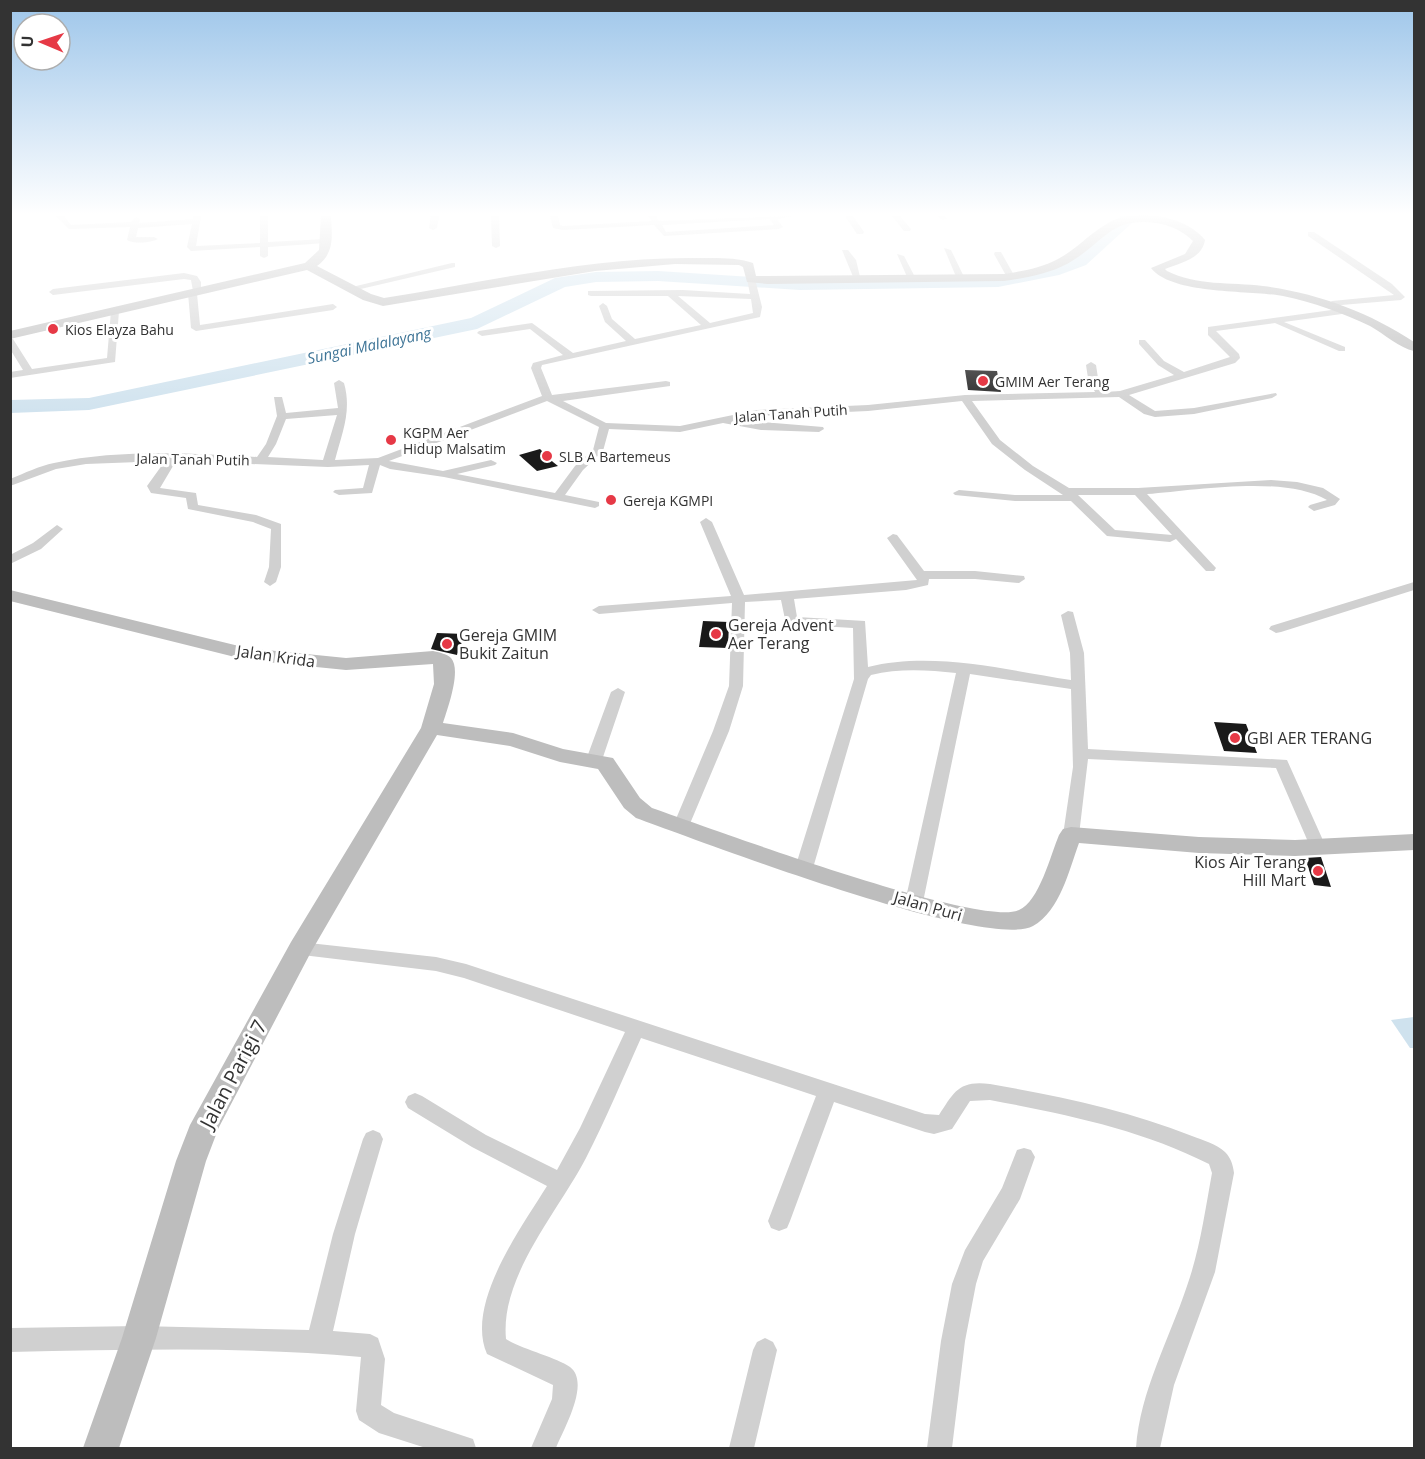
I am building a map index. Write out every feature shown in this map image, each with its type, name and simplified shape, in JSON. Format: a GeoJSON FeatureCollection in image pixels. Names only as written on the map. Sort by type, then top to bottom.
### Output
{"type":"FeatureCollection","features":[{"type":"Feature","properties":{"kind":"street"},"geometry":{"type":"LineString","coordinates":[[53,292],[118,284]]}},
{"type":"Feature","properties":{"kind":"street"},"geometry":{"type":"LineString","coordinates":[[196,284],[194,292],[196,328],[333,308]]}},
{"type":"Feature","properties":{"kind":"street"},"geometry":{"type":"LineString","coordinates":[[10,335],[229,284]]}},
{"type":"Feature","properties":{"kind":"street"},"geometry":{"type":"LineString","coordinates":[[344,284],[375,300],[388,301],[491,284]]}},
{"type":"Feature","properties":{"kind":"street"},"geometry":{"type":"LineString","coordinates":[[352,288],[369,284]]}},
{"type":"Feature","properties":{"kind":"street"},"geometry":{"type":"LineString","coordinates":[[666,384],[550,398],[537,365],[570,355],[757,315],[759,308],[751,284]]}},
{"type":"Feature","properties":{"kind":"street"},"geometry":{"type":"LineString","coordinates":[[1200,284],[1275,290],[1346,311],[1412,343]]}},
{"type":"Feature","properties":{"kind":"street"},"geometry":{"type":"LineString","coordinates":[[1329,305],[1401,297],[1386,284]]}},
{"type":"Feature","properties":{"kind":"street"},"geometry":{"type":"LineString","coordinates":[[591,293],[670,292],[754,297]]}},
{"type":"Feature","properties":{"kind":"street"},"geometry":{"type":"LineString","coordinates":[[670,292],[707,325]]}},
{"type":"Feature","properties":{"kind":"street"},"geometry":{"type":"LineString","coordinates":[[603,306],[608,320],[633,342]]}},
{"type":"Feature","properties":{"kind":"street"},"geometry":{"type":"LineString","coordinates":[[10,375],[112,360],[114,358],[115,311]]}},
{"type":"Feature","properties":{"kind":"street"},"geometry":{"type":"LineString","coordinates":[[1275,322],[1346,311]]}},
{"type":"Feature","properties":{"kind":"street"},"geometry":{"type":"LineString","coordinates":[[1275,322],[1342,349]]}},
{"type":"Feature","properties":{"kind":"street","name":"Jalan Tanah Putih"},"geometry":{"type":"LineString","coordinates":[[10,483],[54,466],[86,461],[173,457],[328,464],[377,461],[550,398],[603,426],[680,429],[757,413],[868,408],[965,398],[1121,394],[1223,364],[1235,358],[1231,350],[1211,333],[1211,329],[1275,322]]}},
{"type":"Feature","properties":{"kind":"street"},"geometry":{"type":"LineString","coordinates":[[482,333],[532,326],[570,355]]}},
{"type":"Feature","properties":{"kind":"street"},"geometry":{"type":"LineString","coordinates":[[10,341],[30,373]]}},
{"type":"Feature","properties":{"kind":"street"},"geometry":{"type":"LineString","coordinates":[[1142,342],[1161,363],[1183,376]]}},
{"type":"Feature","properties":{"kind":"street"},"geometry":{"type":"LineString","coordinates":[[1091,365],[1093,378],[1102,396]]}},
{"type":"Feature","properties":{"kind":"street"},"geometry":{"type":"LineString","coordinates":[[328,464],[343,411],[343,398],[339,383]]}},
{"type":"Feature","properties":{"kind":"street"},"geometry":{"type":"LineString","coordinates":[[1121,394],[1148,412],[1155,414],[1194,411],[1272,395]]}},
{"type":"Feature","properties":{"kind":"street"},"geometry":{"type":"LineString","coordinates":[[965,398],[996,441],[1029,468],[1071,495],[1111,532],[1170,538]]}},
{"type":"Feature","properties":{"kind":"street"},"geometry":{"type":"LineString","coordinates":[[261,460],[272,444],[282,416],[278,399]]}},
{"type":"Feature","properties":{"kind":"street"},"geometry":{"type":"LineString","coordinates":[[282,416],[343,411]]}},
{"type":"Feature","properties":{"kind":"street"},"geometry":{"type":"LineString","coordinates":[[715,421],[761,427],[819,429]]}},
{"type":"Feature","properties":{"kind":"street"},"geometry":{"type":"LineString","coordinates":[[558,497],[579,468],[598,451],[602,441],[603,426]]}},
{"type":"Feature","properties":{"kind":"street"},"geometry":{"type":"LineString","coordinates":[[173,457],[153,486],[155,491],[192,495],[192,507],[256,519],[277,527],[274,567],[270,582]]}},
{"type":"Feature","properties":{"kind":"street"},"geometry":{"type":"LineString","coordinates":[[339,492],[368,491],[377,461]]}},
{"type":"Feature","properties":{"kind":"street","name":"Jalan Tanah Putih"},"geometry":{"type":"LineString","coordinates":[[377,461],[390,466],[443,474],[491,463]]}},
{"type":"Feature","properties":{"kind":"street"},"geometry":{"type":"LineString","coordinates":[[443,474],[595,504]]}},
{"type":"Feature","properties":{"kind":"street"},"geometry":{"type":"LineString","coordinates":[[959,493],[1015,498],[1273,483],[1322,490],[1334,499],[1331,503],[1314,507]]}},
{"type":"Feature","properties":{"kind":"street"},"geometry":{"type":"LineString","coordinates":[[1138,491],[1210,568]]}},
{"type":"Feature","properties":{"kind":"street"},"geometry":{"type":"LineString","coordinates":[[1094,515],[1097,537]]}},
{"type":"Feature","properties":{"kind":"street"},"geometry":{"type":"LineString","coordinates":[[681,826],[717,741],[736,686],[738,600],[706,522]]}},
{"type":"Feature","properties":{"kind":"street"},"geometry":{"type":"LineString","coordinates":[[10,560],[37,546],[57,529]]}},
{"type":"Feature","properties":{"kind":"street"},"geometry":{"type":"LineString","coordinates":[[599,609],[787,597],[916,585],[923,582],[893,538]]}},
{"type":"Feature","properties":{"kind":"street"},"geometry":{"type":"LineString","coordinates":[[919,575],[975,574],[1019,579]]}},
{"type":"Feature","properties":{"kind":"street"},"geometry":{"type":"LineString","coordinates":[[1276,629],[1414,586]]}},
{"type":"Feature","properties":{"kind":"street","name":"Jalan Krida"},"geometry":{"type":"LineString","coordinates":[[10,595],[247,654],[346,664],[423,657],[439,659],[444,665],[444,684],[431,728]]}},
{"type":"Feature","properties":{"kind":"street"},"geometry":{"type":"LineString","coordinates":[[787,597],[792,621],[860,624],[861,679],[804,868]]}},
{"type":"Feature","properties":{"kind":"street"},"geometry":{"type":"LineString","coordinates":[[1068,615],[1077,653],[1081,754],[1071,835],[1199,845],[1318,847],[1414,842]]}},
{"type":"Feature","properties":{"kind":"street"},"geometry":{"type":"LineString","coordinates":[[861,679],[866,672],[875,669],[934,667],[1079,686]]}},
{"type":"Feature","properties":{"kind":"street"},"geometry":{"type":"LineString","coordinates":[[914,902],[964,670]]}},
{"type":"Feature","properties":{"kind":"street"},"geometry":{"type":"LineString","coordinates":[[431,728],[513,740],[560,755],[594,760],[618,692]]}},
{"type":"Feature","properties":{"kind":"street","name":"Jalan Parigi 7"},"geometry":{"type":"LineString","coordinates":[[101,1449],[139,1338],[190,1161],[205,1125],[300,949],[431,728]]}},
{"type":"Feature","properties":{"kind":"street"},"geometry":{"type":"LineString","coordinates":[[1081,754],[1282,763],[1318,847]]}},
{"type":"Feature","properties":{"kind":"street","name":"Jalan Puri"},"geometry":{"type":"LineString","coordinates":[[594,760],[605,764],[632,803],[644,813],[804,868],[914,902],[989,922],[1020,921],[1034,914],[1047,892],[1071,835]]}},
{"type":"Feature","properties":{"kind":"street"},"geometry":{"type":"LineString","coordinates":[[300,949],[456,968],[934,1125],[945,1122],[967,1092],[984,1092],[1077,1109],[1141,1128],[1216,1157],[1222,1165],[1223,1173],[1212,1233],[1200,1284],[1157,1392],[1150,1424],[1148,1449]]}},
{"type":"Feature","properties":{"kind":"street"},"geometry":{"type":"LineString","coordinates":[[543,1449],[561,1409],[567,1389],[566,1382],[562,1376],[495,1346],[492,1335],[494,1319],[512,1264],[561,1183],[636,1029]]}},
{"type":"Feature","properties":{"kind":"street"},"geometry":{"type":"LineString","coordinates":[[779,1221],[828,1090]]}},
{"type":"Feature","properties":{"kind":"street"},"geometry":{"type":"LineString","coordinates":[[415,1102],[479,1141],[561,1183]]}},
{"type":"Feature","properties":{"kind":"street"},"geometry":{"type":"LineString","coordinates":[[318,1342],[344,1234],[373,1139]]}},
{"type":"Feature","properties":{"kind":"street"},"geometry":{"type":"LineString","coordinates":[[939,1449],[953,1341],[964,1284],[973,1257],[1012,1192],[1024,1157]]}},
{"type":"Feature","properties":{"kind":"street"},"geometry":{"type":"LineString","coordinates":[[10,1340],[139,1338],[318,1342],[370,1346],[373,1350],[368,1411],[388,1424],[464,1449]]}},
{"type":"Feature","properties":{"kind":"street"},"geometry":{"type":"LineString","coordinates":[[741,1449],[765,1350]]}},
{"type":"Feature","properties":{"kind":"water"},"geometry":{"type":"Polygon","coordinates":[[[1414,1017],[1414,1048],[1410,1048],[1391,1020],[1414,1017]]]}},
{"type":"Feature","properties":{"kind":"building","name":"GMIM Aer Terang"},"geometry":{"type":"Polygon","coordinates":[[[965,370],[997,371],[1001,392],[968,390],[965,370]]]}},
{"type":"Feature","properties":{"kind":"building"},"geometry":{"type":"Polygon","coordinates":[[[540,449],[558,466],[537,471],[519,455],[540,449]]]}},
{"type":"Feature","properties":{"kind":"building","name":"Gereja Advent Aer Terang"},"geometry":{"type":"Polygon","coordinates":[[[703,621],[729,622],[728,648],[699,647],[703,621]]]}},
{"type":"Feature","properties":{"kind":"building","name":"Gereja GMIM Bukit Zaitun"},"geometry":{"type":"Polygon","coordinates":[[[437,633],[465,634],[457,655],[431,649],[437,633]]]}},
{"type":"Feature","properties":{"kind":"building","name":"GBI AER TERANG"},"geometry":{"type":"Polygon","coordinates":[[[1214,722],[1246,724],[1257,753],[1224,751],[1214,722]]]}},
{"type":"Feature","properties":{"kind":"building","name":"Kios Air Terang Hill Mart"},"geometry":{"type":"Polygon","coordinates":[[[1321,857],[1331,887],[1314,885],[1305,858],[1321,857]]]}},
{"type":"Feature","properties":{"kind":"waterway","name":"Sungai Malalayang"},"geometry":{"type":"LineString","coordinates":[[10,407],[89,404],[477,323],[557,284]]}},
{"type":"Feature","properties":{"kind":"waterway","name":"Sungai Malalayang"},"geometry":{"type":"LineString","coordinates":[[786,284],[860,284]]}},
{"type":"Feature","properties":{"kind":"place","name":"Kios Elayza Bahu"},"geometry":{"type":"Point","coordinates":[53,329]}},
{"type":"Feature","properties":{"kind":"place","name":"GMIM Aer Terang"},"geometry":{"type":"Point","coordinates":[983,381]}},
{"type":"Feature","properties":{"kind":"place","name":"KGPM Aer Hidup Malsatim"},"geometry":{"type":"Point","coordinates":[391,440]}},
{"type":"Feature","properties":{"kind":"place","name":"SLB A Bartemeus"},"geometry":{"type":"Point","coordinates":[547,456]}},
{"type":"Feature","properties":{"kind":"place","name":"Gereja KGMPI"},"geometry":{"type":"Point","coordinates":[611,500]}},
{"type":"Feature","properties":{"kind":"place","name":"Gereja Advent Aer Terang"},"geometry":{"type":"Point","coordinates":[716,634]}},
{"type":"Feature","properties":{"kind":"place","name":"Gereja GMIM Bukit Zaitun"},"geometry":{"type":"Point","coordinates":[447,644]}},
{"type":"Feature","properties":{"kind":"place","name":"GBI AER TERANG"},"geometry":{"type":"Point","coordinates":[1235,738]}},
{"type":"Feature","properties":{"kind":"place","name":"Kios Air Terang Hill Mart"},"geometry":{"type":"Point","coordinates":[1318,871]}}]}
